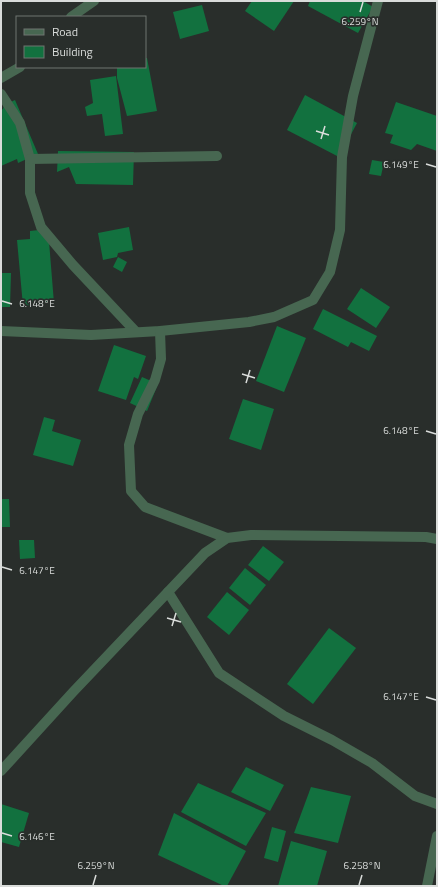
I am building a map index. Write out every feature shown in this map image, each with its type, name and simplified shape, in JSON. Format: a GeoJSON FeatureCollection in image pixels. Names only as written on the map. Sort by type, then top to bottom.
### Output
{"type":"FeatureCollection","features":[{"type":"Feature","properties":{"kind":"street"},"geometry":{"type":"LineString","coordinates":[[72,16],[94,1]]}},
{"type":"Feature","properties":{"kind":"street"},"geometry":{"type":"LineString","coordinates":[[1,331],[91,335],[160,331],[249,322],[274,317],[313,300],[330,272],[340,230],[342,157],[353,96],[378,1]]}},
{"type":"Feature","properties":{"kind":"street"},"geometry":{"type":"LineString","coordinates":[[1,78],[18,68]]}},
{"type":"Feature","properties":{"kind":"street"},"geometry":{"type":"LineString","coordinates":[[1,94],[20,123],[30,159],[30,193],[41,227],[73,265],[136,332]]}},
{"type":"Feature","properties":{"kind":"street"},"geometry":{"type":"LineString","coordinates":[[30,159],[217,156]]}},
{"type":"Feature","properties":{"kind":"street"},"geometry":{"type":"LineString","coordinates":[[160,331],[161,359],[155,380],[138,414],[129,445],[131,491],[145,506],[227,538]]}},
{"type":"Feature","properties":{"kind":"street"},"geometry":{"type":"LineString","coordinates":[[1,771],[205,553],[227,538],[251,535],[426,537],[437,539]]}},
{"type":"Feature","properties":{"kind":"street"},"geometry":{"type":"LineString","coordinates":[[168,592],[219,673],[284,716],[332,740],[372,763],[415,796],[437,804]]}},
{"type":"Feature","properties":{"kind":"street"},"geometry":{"type":"LineString","coordinates":[[427,886],[437,836]]}},
{"type":"Feature","properties":{"kind":"building"},"geometry":{"type":"Polygon","coordinates":[[[252,1],[294,1],[274,31],[245,11],[252,1]]]}},
{"type":"Feature","properties":{"kind":"building"},"geometry":{"type":"Polygon","coordinates":[[[310,1],[363,1],[373,7],[358,33],[308,6],[310,1]]]}},
{"type":"Feature","properties":{"kind":"building"},"geometry":{"type":"Polygon","coordinates":[[[202,5],[209,31],[180,39],[173,12],[202,5]]]}},
{"type":"Feature","properties":{"kind":"building"},"geometry":{"type":"Polygon","coordinates":[[[147,58],[157,111],[127,116],[117,78],[117,68],[146,68],[147,58]]]}},
{"type":"Feature","properties":{"kind":"building"},"geometry":{"type":"Polygon","coordinates":[[[116,76],[123,134],[105,136],[102,114],[87,116],[85,107],[93,103],[90,80],[116,76]]]}},
{"type":"Feature","properties":{"kind":"building"},"geometry":{"type":"Polygon","coordinates":[[[305,95],[357,123],[339,157],[287,130],[305,95]]]}},
{"type":"Feature","properties":{"kind":"building"},"geometry":{"type":"Polygon","coordinates":[[[15,100],[38,154],[18,163],[17,159],[1,166],[1,110],[3,109],[4,105],[15,100]]]}},
{"type":"Feature","properties":{"kind":"building"},"geometry":{"type":"Polygon","coordinates":[[[396,102],[437,116],[437,151],[417,144],[411,150],[390,143],[393,135],[385,133],[396,102]]]}},
{"type":"Feature","properties":{"kind":"building"},"geometry":{"type":"Polygon","coordinates":[[[58,151],[134,152],[133,185],[76,184],[69,167],[57,172],[58,151]]]}},
{"type":"Feature","properties":{"kind":"building"},"geometry":{"type":"Polygon","coordinates":[[[372,160],[384,162],[381,176],[369,174],[372,160]]]}},
{"type":"Feature","properties":{"kind":"building"},"geometry":{"type":"Polygon","coordinates":[[[129,227],[133,250],[118,253],[117,257],[103,260],[98,233],[129,227]]]}},
{"type":"Feature","properties":{"kind":"building"},"geometry":{"type":"Polygon","coordinates":[[[48,229],[54,303],[23,306],[17,240],[30,239],[30,231],[48,229]]]}},
{"type":"Feature","properties":{"kind":"building"},"geometry":{"type":"Polygon","coordinates":[[[118,257],[127,262],[122,272],[113,267],[118,257]]]}},
{"type":"Feature","properties":{"kind":"building"},"geometry":{"type":"Polygon","coordinates":[[[1,273],[11,273],[10,307],[1,307],[1,273]]]}},
{"type":"Feature","properties":{"kind":"building"},"geometry":{"type":"Polygon","coordinates":[[[361,288],[390,307],[376,328],[347,309],[361,288]]]}},
{"type":"Feature","properties":{"kind":"building"},"geometry":{"type":"Polygon","coordinates":[[[323,309],[377,336],[369,351],[351,342],[348,347],[313,329],[323,309]]]}},
{"type":"Feature","properties":{"kind":"building"},"geometry":{"type":"Polygon","coordinates":[[[277,326],[306,338],[284,392],[256,381],[277,326]]]}},
{"type":"Feature","properties":{"kind":"building"},"geometry":{"type":"Polygon","coordinates":[[[114,345],[146,356],[138,379],[134,377],[126,400],[98,391],[114,345]]]}},
{"type":"Feature","properties":{"kind":"building"},"geometry":{"type":"Polygon","coordinates":[[[142,377],[158,384],[147,411],[130,403],[142,377]]]}},
{"type":"Feature","properties":{"kind":"building"},"geometry":{"type":"Polygon","coordinates":[[[243,399],[274,409],[261,450],[229,439],[243,399]]]}},
{"type":"Feature","properties":{"kind":"building"},"geometry":{"type":"Polygon","coordinates":[[[44,417],[55,420],[52,431],[81,440],[73,466],[33,455],[44,417]]]}},
{"type":"Feature","properties":{"kind":"building"},"geometry":{"type":"Polygon","coordinates":[[[1,499],[9,499],[10,527],[1,527],[1,499]]]}},
{"type":"Feature","properties":{"kind":"building"},"geometry":{"type":"Polygon","coordinates":[[[19,540],[34,540],[35,558],[20,559],[19,540]]]}},
{"type":"Feature","properties":{"kind":"building"},"geometry":{"type":"Polygon","coordinates":[[[263,546],[284,562],[269,581],[248,565],[263,546]]]}},
{"type":"Feature","properties":{"kind":"building"},"geometry":{"type":"Polygon","coordinates":[[[245,568],[266,585],[250,605],[229,588],[245,568]]]}},
{"type":"Feature","properties":{"kind":"building"},"geometry":{"type":"Polygon","coordinates":[[[227,592],[249,610],[229,635],[207,617],[227,592]]]}},
{"type":"Feature","properties":{"kind":"building"},"geometry":{"type":"Polygon","coordinates":[[[329,628],[356,648],[313,704],[287,684],[329,628]]]}},
{"type":"Feature","properties":{"kind":"building"},"geometry":{"type":"Polygon","coordinates":[[[246,767],[284,785],[270,811],[231,792],[246,767]]]}},
{"type":"Feature","properties":{"kind":"building"},"geometry":{"type":"Polygon","coordinates":[[[198,783],[266,813],[246,846],[181,812],[198,783]]]}},
{"type":"Feature","properties":{"kind":"building"},"geometry":{"type":"Polygon","coordinates":[[[311,787],[351,796],[338,843],[294,833],[311,787]]]}},
{"type":"Feature","properties":{"kind":"building"},"geometry":{"type":"Polygon","coordinates":[[[1,804],[29,813],[19,847],[1,842],[1,804]]]}},
{"type":"Feature","properties":{"kind":"building"},"geometry":{"type":"Polygon","coordinates":[[[174,813],[246,851],[227,886],[224,886],[158,855],[174,813]]]}},
{"type":"Feature","properties":{"kind":"building"},"geometry":{"type":"Polygon","coordinates":[[[272,827],[286,831],[278,862],[264,858],[272,827]]]}},
{"type":"Feature","properties":{"kind":"building"},"geometry":{"type":"Polygon","coordinates":[[[291,841],[327,851],[317,886],[278,886],[291,841]]]}}]}
